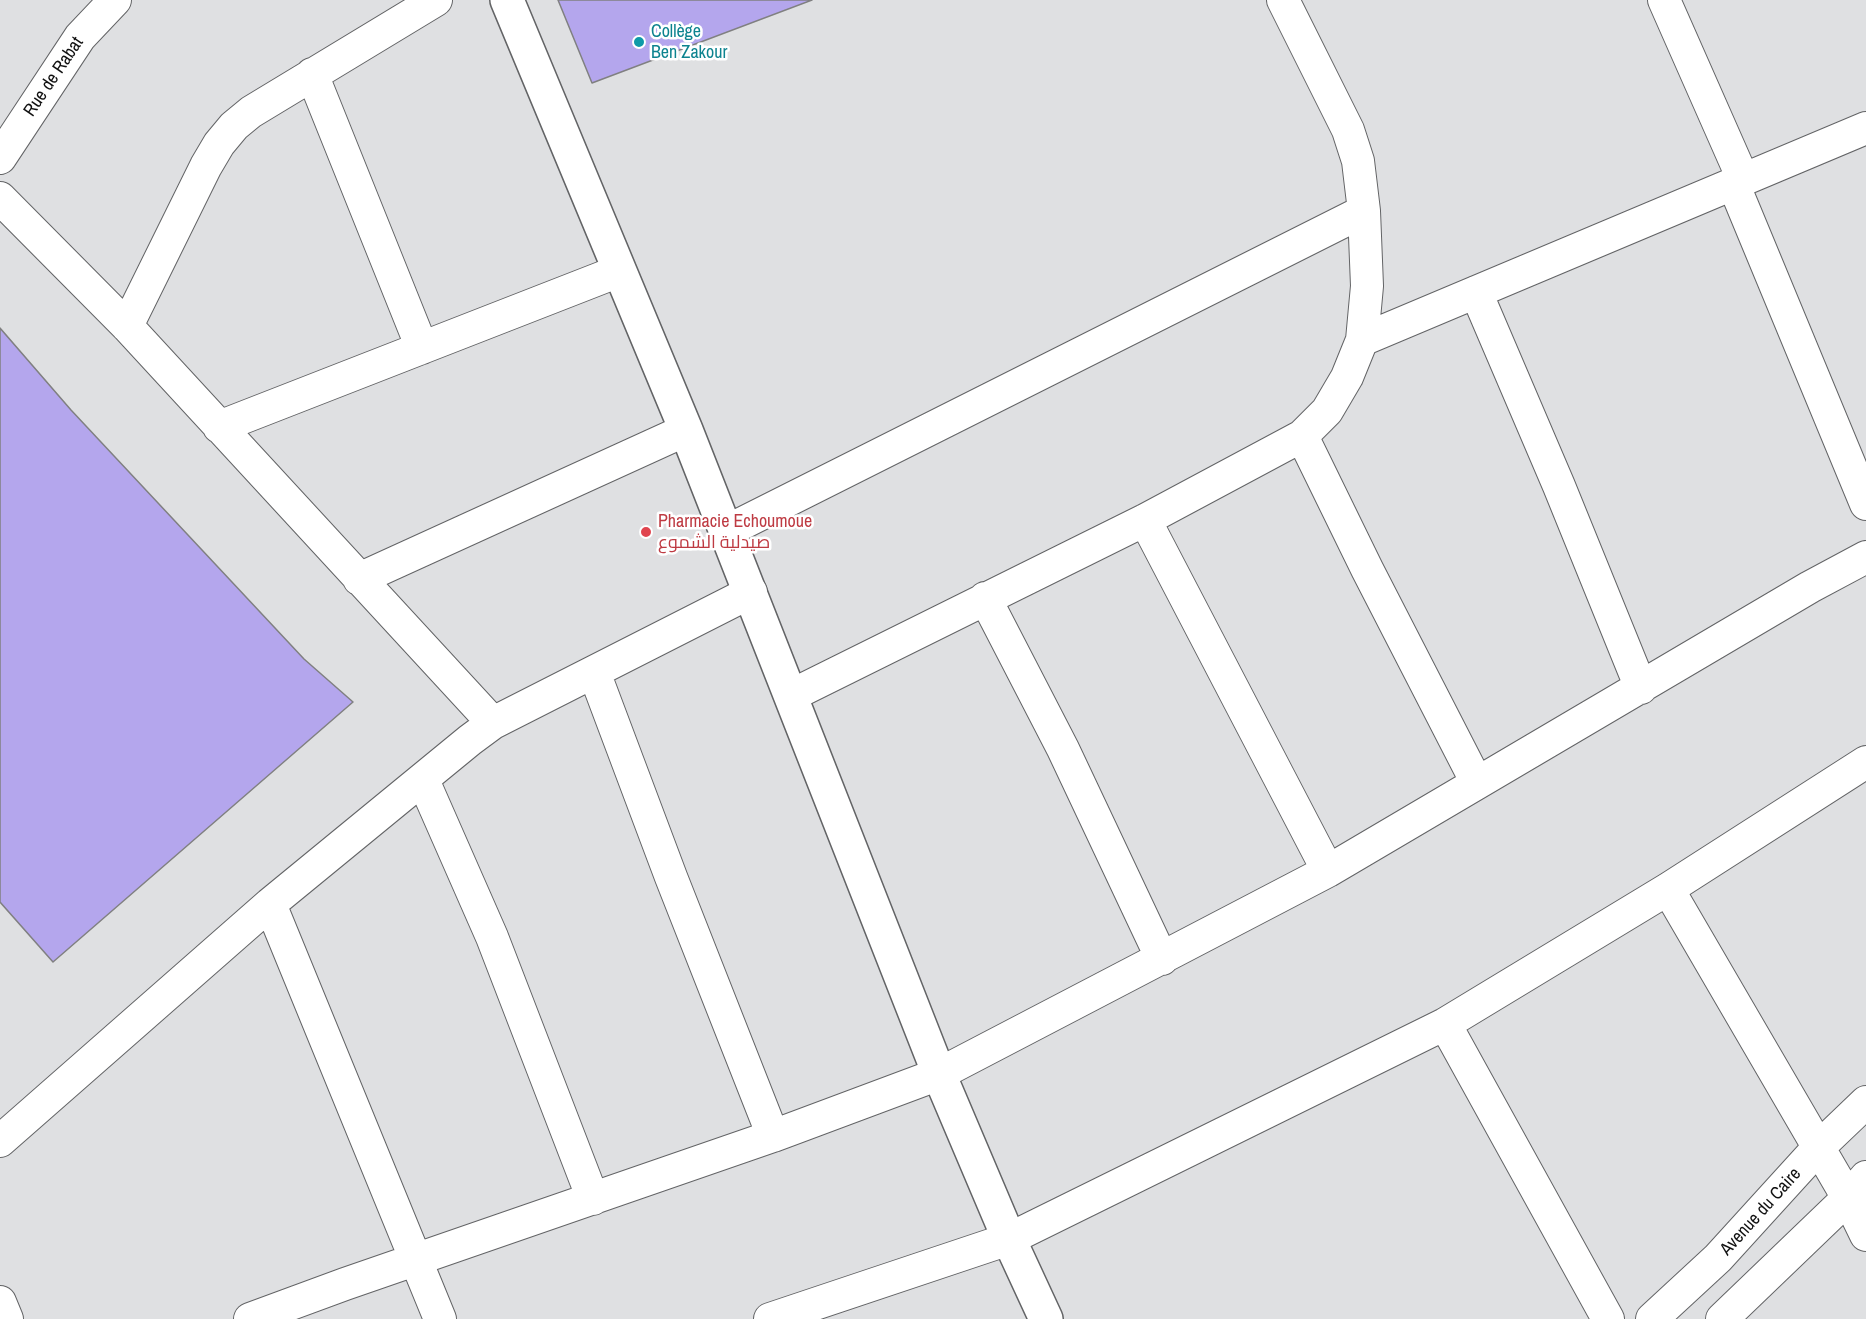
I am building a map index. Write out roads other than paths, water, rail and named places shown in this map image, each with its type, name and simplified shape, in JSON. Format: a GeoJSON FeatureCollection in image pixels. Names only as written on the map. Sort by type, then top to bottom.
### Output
{"type":"FeatureCollection","features":[{"type":"Feature","properties":{"kind":"street","name":"Rue de Rabat"},"geometry":{"type":"LineString","coordinates":[[0,158],[80,37],[115,0]]}},
{"type":"Feature","properties":{"kind":"street"},"geometry":{"type":"LineString","coordinates":[[127,326],[206,166],[219,144],[234,126],[251,112],[436,0]]}},
{"type":"Feature","properties":{"kind":"street"},"geometry":{"type":"LineString","coordinates":[[507,0],[727,531],[939,1074],[1009,1239],[1046,1319]]}},
{"type":"Feature","properties":{"kind":"street"},"geometry":{"type":"LineString","coordinates":[[792,695],[1145,520],[1302,436],[1327,411],[1347,377],[1362,340],[1367,286],[1365,211],[1358,161],[1348,130],[1283,0]]}},
{"type":"Feature","properties":{"kind":"street"},"geometry":{"type":"LineString","coordinates":[[1664,0],[1866,504]]}},
{"type":"Feature","properties":{"kind":"street"},"geometry":{"type":"LineString","coordinates":[[312,74],[422,348]]}},
{"type":"Feature","properties":{"kind":"street"},"geometry":{"type":"LineString","coordinates":[[1362,340],[1866,128]]}},
{"type":"Feature","properties":{"kind":"street"},"geometry":{"type":"LineString","coordinates":[[0,198],[127,326],[493,723]]}},
{"type":"Feature","properties":{"kind":"street"},"geometry":{"type":"LineString","coordinates":[[727,531],[1365,211]]}},
{"type":"Feature","properties":{"kind":"street"},"geometry":{"type":"LineString","coordinates":[[219,427],[619,272]]}},
{"type":"Feature","properties":{"kind":"street"},"geometry":{"type":"LineString","coordinates":[[1476,292],[1559,486],[1641,688]]}},
{"type":"Feature","properties":{"kind":"street"},"geometry":{"type":"LineString","coordinates":[[359,579],[686,430]]}},
{"type":"Feature","properties":{"kind":"street"},"geometry":{"type":"LineString","coordinates":[[1302,436],[1367,569],[1477,783]]}},
{"type":"Feature","properties":{"kind":"street"},"geometry":{"type":"LineString","coordinates":[[1145,520],[1328,871]]}},
{"type":"Feature","properties":{"kind":"street"},"geometry":{"type":"LineString","coordinates":[[250,1319],[773,1136],[939,1074],[1328,871],[1810,587],[1866,557]]}},
{"type":"Feature","properties":{"kind":"street"},"geometry":{"type":"LineString","coordinates":[[0,1141],[270,904],[493,723],[751,592]]}},
{"type":"Feature","properties":{"kind":"street"},"geometry":{"type":"LineString","coordinates":[[985,598],[1063,750],[1162,959]]}},
{"type":"Feature","properties":{"kind":"street"},"geometry":{"type":"LineString","coordinates":[[594,672],[671,877],[773,1136]]}},
{"type":"Feature","properties":{"kind":"street"},"geometry":{"type":"LineString","coordinates":[[770,1319],[839,1308],[1009,1239],[1445,1024],[1668,890],[1866,762]]}},
{"type":"Feature","properties":{"kind":"street"},"geometry":{"type":"LineString","coordinates":[[423,780],[492,937],[593,1199]]}},
{"type":"Feature","properties":{"kind":"street"},"geometry":{"type":"LineString","coordinates":[[1668,890],[1819,1147],[1857,1187],[1866,1235]]}},
{"type":"Feature","properties":{"kind":"street"},"geometry":{"type":"LineString","coordinates":[[270,904],[440,1319]]}},
{"type":"Feature","properties":{"kind":"street"},"geometry":{"type":"LineString","coordinates":[[1445,1024],[1608,1319]]}},
{"type":"Feature","properties":{"kind":"street","name":"Avenue du Caire"},"geometry":{"type":"LineString","coordinates":[[1652,1319],[1718,1258],[1819,1147],[1866,1102]]}},
{"type":"Feature","properties":{"kind":"street"},"geometry":{"type":"LineString","coordinates":[[1722,1319],[1857,1187]]}},
{"type":"Feature","properties":{"kind":"street"},"geometry":{"type":"LineString","coordinates":[[0,1302],[7,1319]]}},
{"type":"Feature","properties":{"kind":"place","name":"Collège Ben Zakour"},"geometry":{"type":"Point","coordinates":[639,42]}},
{"type":"Feature","properties":{"kind":"place","name":"Pharmacie Echoumoue صيدلية الشموع"},"geometry":{"type":"Point","coordinates":[646,532]}}]}
